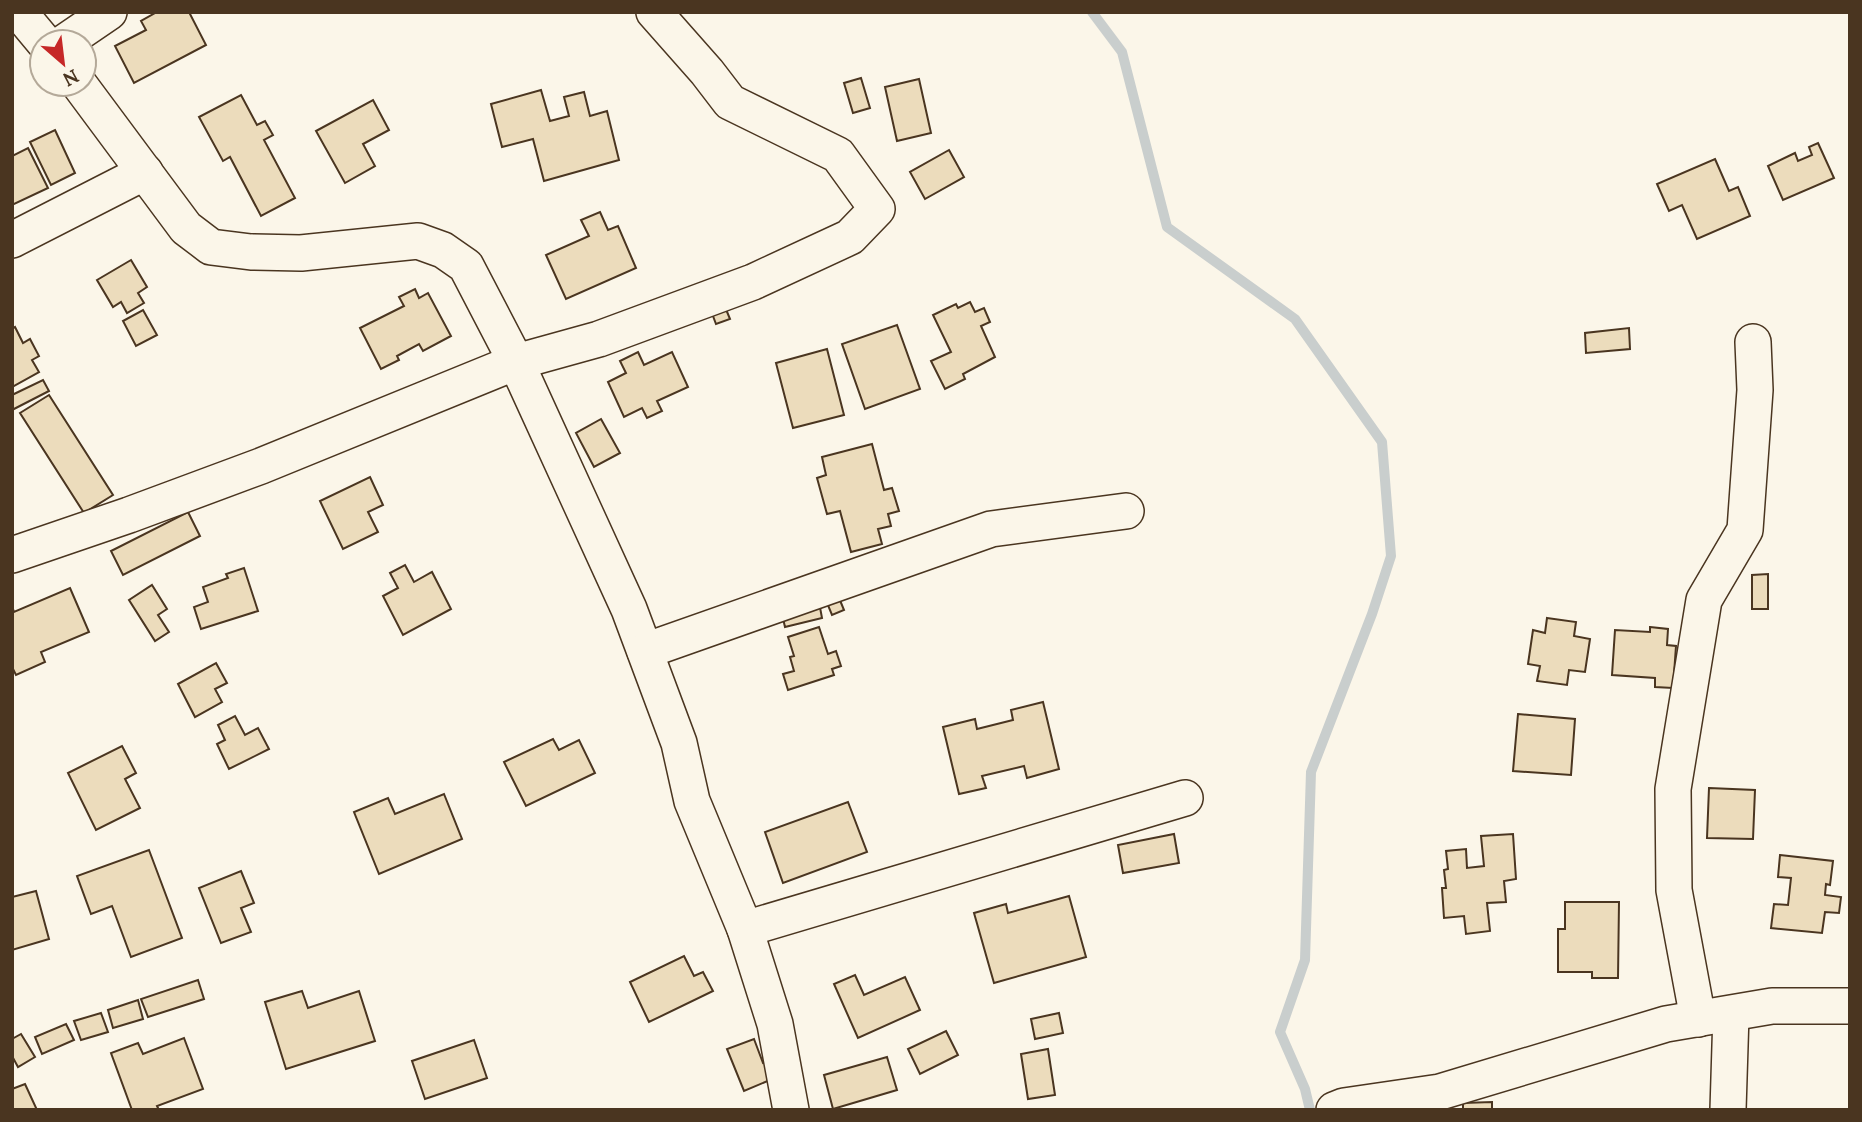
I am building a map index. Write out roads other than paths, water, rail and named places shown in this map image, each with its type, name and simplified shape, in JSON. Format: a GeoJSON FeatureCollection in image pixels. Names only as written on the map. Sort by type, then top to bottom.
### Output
{"type":"FeatureCollection","features":[{"type":"Feature","properties":{"kind":"street"},"geometry":{"type":"LineString","coordinates":[[19,12],[32,28]]}},
{"type":"Feature","properties":{"kind":"street"},"geometry":{"type":"LineString","coordinates":[[86,28],[109,12]]}},
{"type":"Feature","properties":{"kind":"street"},"geometry":{"type":"LineString","coordinates":[[12,555],[261,466],[516,362],[599,339],[753,282],[850,237],[877,209],[838,155],[730,102],[654,12]]}},
{"type":"Feature","properties":{"kind":"street"},"geometry":{"type":"LineString","coordinates":[[90,98],[186,228],[211,247],[250,252],[301,253],[418,241],[443,250],[466,267],[516,362],[629,608],[679,743],[692,801],[744,929],[775,1024],[791,1110]]}},
{"type":"Feature","properties":{"kind":"street"},"geometry":{"type":"LineString","coordinates":[[12,240],[145,172]]}},
{"type":"Feature","properties":{"kind":"street"},"geometry":{"type":"LineString","coordinates":[[1728,1110],[1714,1016],[1674,890],[1673,789],[1704,600],[1745,530],[1755,390],[1753,342]]}},
{"type":"Feature","properties":{"kind":"street"},"geometry":{"type":"LineString","coordinates":[[645,651],[991,528],[1126,511]]}},
{"type":"Feature","properties":{"kind":"street"},"geometry":{"type":"LineString","coordinates":[[744,929],[1185,798]]}},
{"type":"Feature","properties":{"kind":"street"},"geometry":{"type":"LineString","coordinates":[[1339,1108],[1440,1092],[1666,1024],[1772,1006],[1850,1006]]}},
{"type":"Feature","properties":{"kind":"waterway"},"geometry":{"type":"LineString","coordinates":[[1092,12],[1122,52],[1167,227],[1295,319],[1382,442],[1391,556],[1372,614],[1311,772],[1305,960],[1280,1032],[1305,1089],[1310,1110]]}}]}
